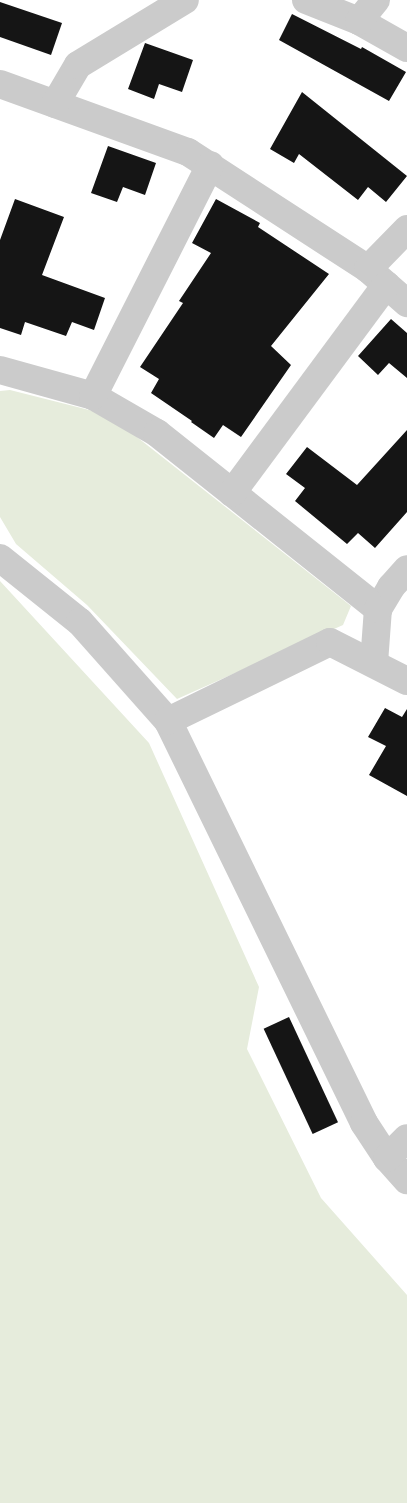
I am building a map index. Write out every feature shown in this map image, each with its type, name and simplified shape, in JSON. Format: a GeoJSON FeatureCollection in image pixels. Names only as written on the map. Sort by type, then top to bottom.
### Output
{"type":"FeatureCollection","features":[{"type":"Feature","properties":{"kind":"street"},"geometry":{"type":"LineString","coordinates":[[55,104],[78,66],[185,0]]}},
{"type":"Feature","properties":{"kind":"street"},"geometry":{"type":"LineString","coordinates":[[306,0],[359,21],[407,48]]}},
{"type":"Feature","properties":{"kind":"street"},"geometry":{"type":"LineString","coordinates":[[359,21],[376,0]]}},
{"type":"Feature","properties":{"kind":"street"},"geometry":{"type":"LineString","coordinates":[[0,84],[188,152],[377,277],[407,304]]}},
{"type":"Feature","properties":{"kind":"street"},"geometry":{"type":"LineString","coordinates":[[93,396],[210,165]]}},
{"type":"Feature","properties":{"kind":"street"},"geometry":{"type":"LineString","coordinates":[[232,493],[377,277],[407,229]]}},
{"type":"Feature","properties":{"kind":"street"},"geometry":{"type":"LineString","coordinates":[[0,370],[93,396],[158,433],[378,609]]}},
{"type":"Feature","properties":{"kind":"street"},"geometry":{"type":"LineString","coordinates":[[0,558],[80,622],[168,721],[364,1124],[387,1158],[407,1180]]}},
{"type":"Feature","properties":{"kind":"street"},"geometry":{"type":"LineString","coordinates":[[374,663],[378,609],[391,587],[407,569]]}},
{"type":"Feature","properties":{"kind":"street"},"geometry":{"type":"LineString","coordinates":[[168,721],[330,642],[407,681]]}},
{"type":"Feature","properties":{"kind":"street"},"geometry":{"type":"LineString","coordinates":[[387,1158],[407,1138]]}},
{"type":"Feature","properties":{"kind":"green space"},"geometry":{"type":"Polygon","coordinates":[[[10,390],[109,415],[351,606],[343,625],[177,699],[87,605],[16,544],[0,517],[0,391],[10,390]]]}},
{"type":"Feature","properties":{"kind":"green space"},"geometry":{"type":"Polygon","coordinates":[[[0,581],[149,743],[259,987],[247,1049],[321,1198],[407,1295],[407,1503],[0,1503],[0,581]]]}},
{"type":"Feature","properties":{"kind":"building"},"geometry":{"type":"Polygon","coordinates":[[[0,2],[62,23],[51,55],[0,37],[0,2]]]}},
{"type":"Feature","properties":{"kind":"building"},"geometry":{"type":"Polygon","coordinates":[[[292,14],[361,49],[362,47],[406,72],[389,101],[279,40],[292,14]]]}},
{"type":"Feature","properties":{"kind":"building"},"geometry":{"type":"Polygon","coordinates":[[[145,43],[193,60],[182,92],[159,84],[154,99],[128,89],[145,43]]]}},
{"type":"Feature","properties":{"kind":"building"},"geometry":{"type":"Polygon","coordinates":[[[302,92],[407,176],[386,202],[368,187],[358,200],[299,154],[294,163],[270,149],[302,92]]]}},
{"type":"Feature","properties":{"kind":"building"},"geometry":{"type":"Polygon","coordinates":[[[108,146],[156,163],[145,195],[123,187],[117,202],[91,193],[108,146]]]}},
{"type":"Feature","properties":{"kind":"building"},"geometry":{"type":"Polygon","coordinates":[[[15,199],[64,217],[42,275],[105,298],[94,330],[72,322],[66,336],[25,322],[21,335],[0,328],[0,240],[15,199]]]}},
{"type":"Feature","properties":{"kind":"building"},"geometry":{"type":"Polygon","coordinates":[[[216,199],[260,223],[258,227],[329,274],[271,346],[291,365],[241,437],[223,425],[214,438],[151,393],[159,379],[140,367],[183,303],[179,301],[211,253],[192,243],[216,199]]]}},
{"type":"Feature","properties":{"kind":"building"},"geometry":{"type":"Polygon","coordinates":[[[391,319],[407,333],[407,378],[389,363],[378,375],[358,356],[391,319]]]}},
{"type":"Feature","properties":{"kind":"building"},"geometry":{"type":"Polygon","coordinates":[[[407,430],[407,512],[375,548],[358,533],[347,544],[295,501],[305,488],[286,474],[307,447],[357,485],[407,430]]]}},
{"type":"Feature","properties":{"kind":"building"},"geometry":{"type":"Polygon","coordinates":[[[385,708],[402,717],[407,709],[407,796],[369,775],[386,746],[368,737],[385,708]]]}},
{"type":"Feature","properties":{"kind":"building"},"geometry":{"type":"Polygon","coordinates":[[[289,1017],[338,1122],[313,1134],[264,1029],[289,1017]]]}}]}
